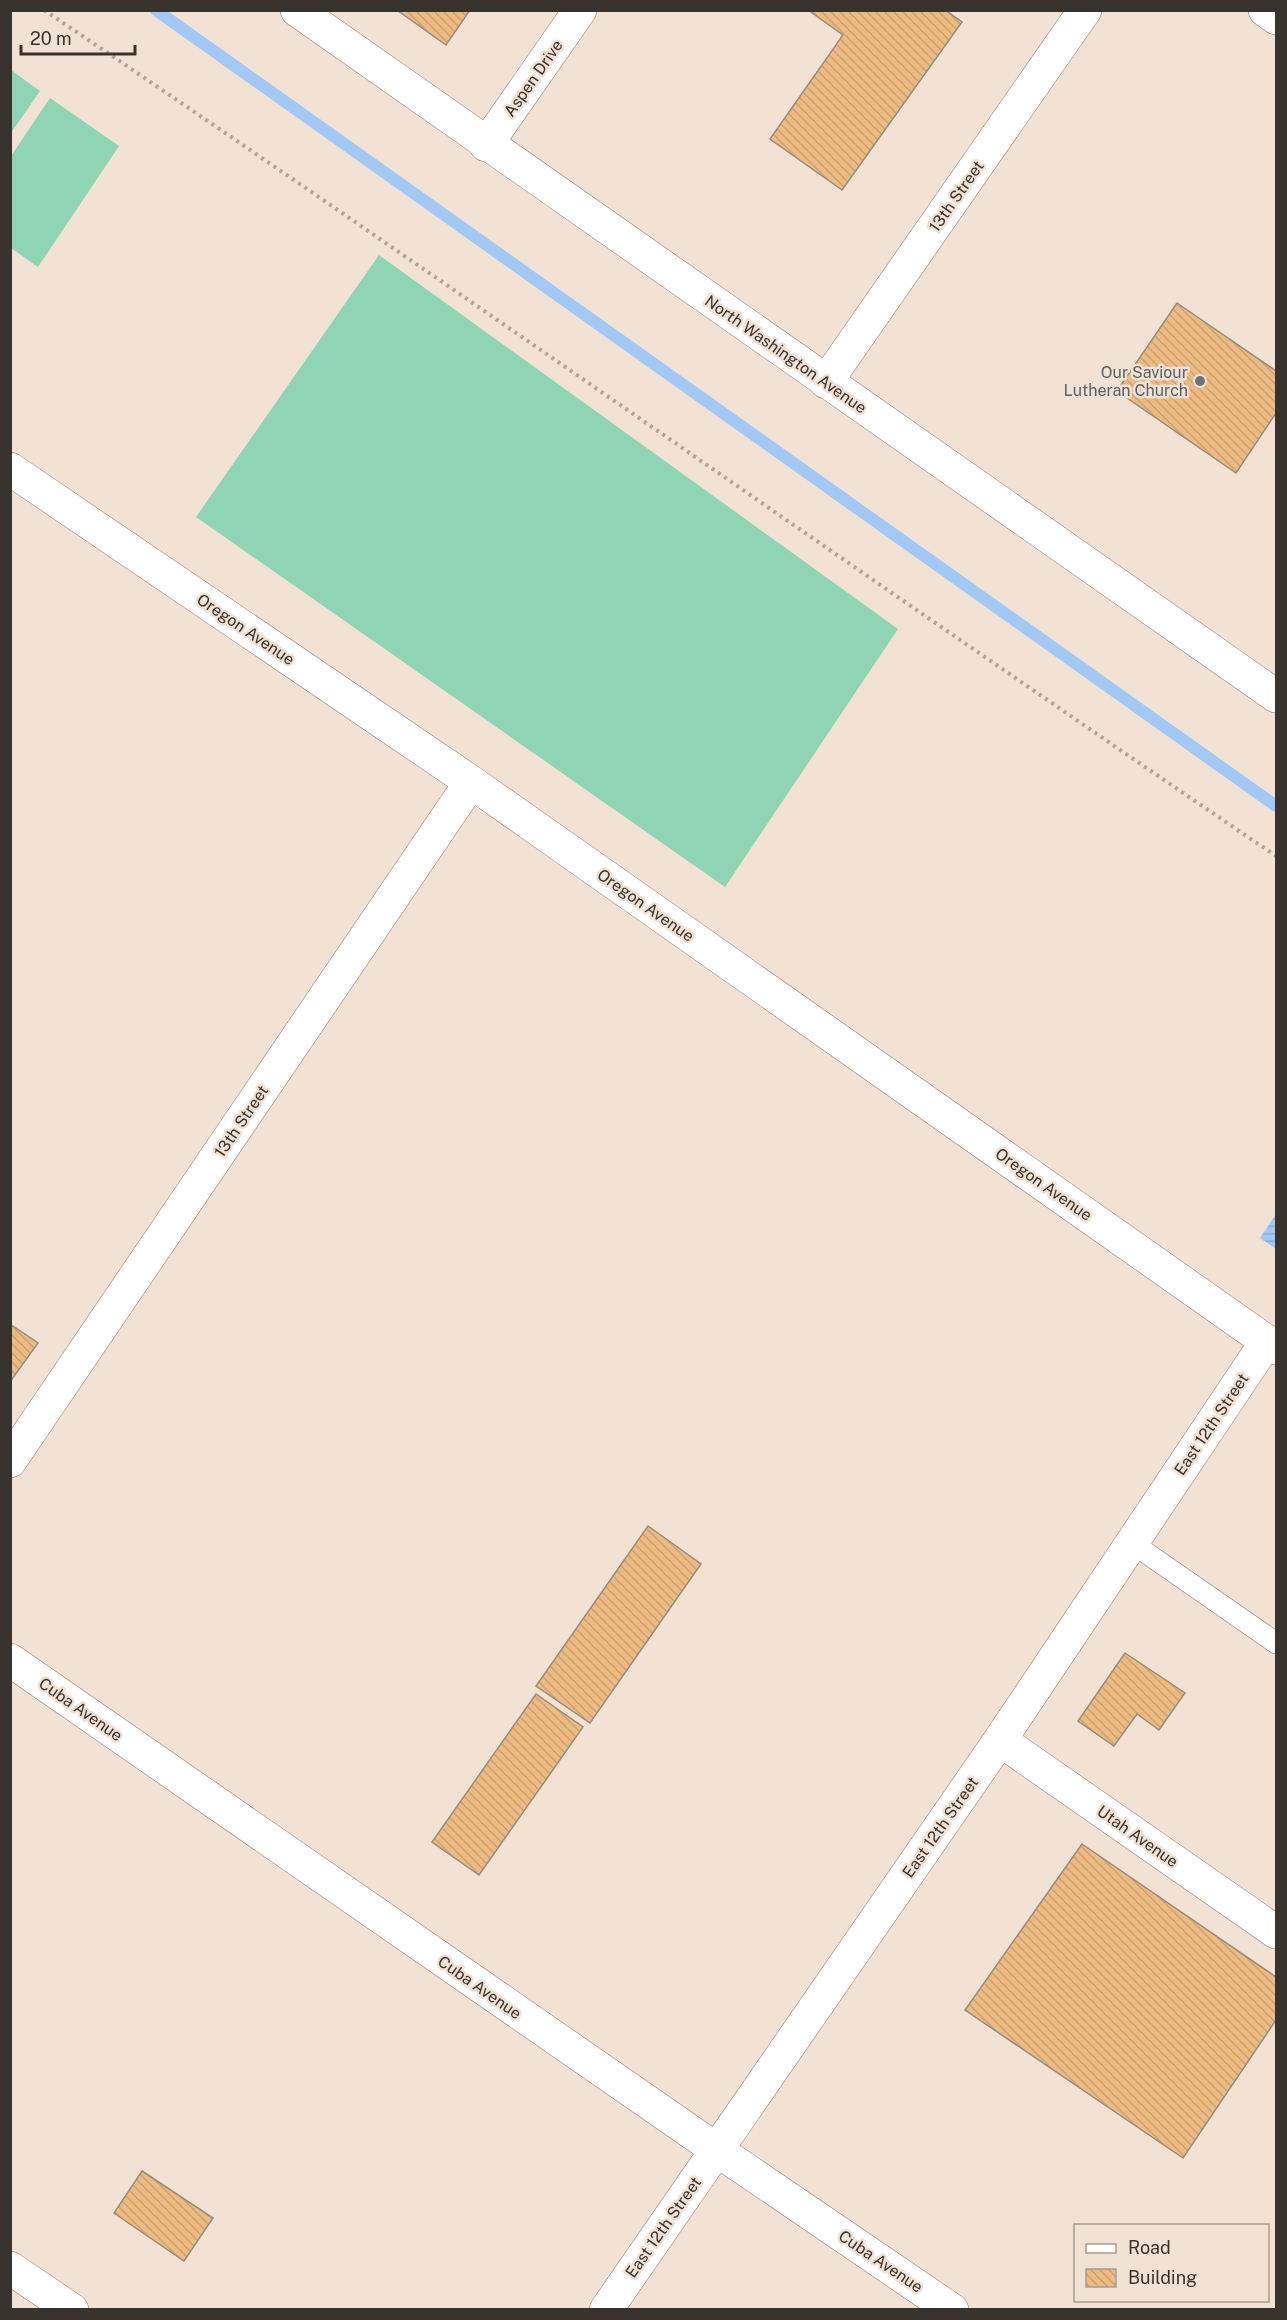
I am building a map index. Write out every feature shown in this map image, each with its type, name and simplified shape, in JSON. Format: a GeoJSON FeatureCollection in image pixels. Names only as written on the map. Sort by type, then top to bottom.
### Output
{"type":"FeatureCollection","features":[{"type":"Feature","properties":{"kind":"street","name":"North Washington Avenue"},"geometry":{"type":"LineString","coordinates":[[297,10],[486,145],[1276,696]]}},
{"type":"Feature","properties":{"kind":"street","name":"Aspen Drive"},"geometry":{"type":"LineString","coordinates":[[486,145],[580,10]]}},
{"type":"Feature","properties":{"kind":"street","name":"13th Street"},"geometry":{"type":"LineString","coordinates":[[826,382],[1085,10]]}},
{"type":"Feature","properties":{"kind":"street"},"geometry":{"type":"LineString","coordinates":[[1265,10],[1276,18]]}},
{"type":"Feature","properties":{"kind":"street","name":"Oregon Avenue"},"geometry":{"type":"LineString","coordinates":[[10,469],[471,782],[1272,1344]]}},
{"type":"Feature","properties":{"kind":"street","name":"13th Street"},"geometry":{"type":"LineString","coordinates":[[10,1461],[471,782]]}},
{"type":"Feature","properties":{"kind":"street","name":"East 12th Street"},"geometry":{"type":"LineString","coordinates":[[606,2310],[1000,1740],[1132,1543],[1272,1344]]}},
{"type":"Feature","properties":{"kind":"street","name":"Cuba Avenue"},"geometry":{"type":"LineString","coordinates":[[10,1660],[952,2310]]}},
{"type":"Feature","properties":{"kind":"street","name":"Utah Avenue"},"geometry":{"type":"LineString","coordinates":[[1000,1740],[1276,1932]]}},
{"type":"Feature","properties":{"kind":"street"},"geometry":{"type":"LineString","coordinates":[[10,2268],[72,2310]]}},
{"type":"Feature","properties":{"kind":"lane"},"geometry":{"type":"LineString","coordinates":[[1132,1543],[1276,1643]]}},
{"type":"Feature","properties":{"kind":"path"},"geometry":{"type":"LineString","coordinates":[[44,10],[353,218],[1023,685],[1276,856]]}},
{"type":"Feature","properties":{"kind":"green space"},"geometry":{"type":"Polygon","coordinates":[[[11,70],[40,91],[11,133],[11,70]]]}},
{"type":"Feature","properties":{"kind":"green space"},"geometry":{"type":"Polygon","coordinates":[[[50,98],[119,146],[38,267],[11,248],[11,156],[50,98]]]}},
{"type":"Feature","properties":{"kind":"green space"},"geometry":{"type":"Polygon","coordinates":[[[379,255],[898,629],[725,887],[196,517],[379,255]]]}},
{"type":"Feature","properties":{"kind":"water"},"geometry":{"type":"Polygon","coordinates":[[[1276,1214],[1276,1249],[1260,1238],[1276,1214]]]}},
{"type":"Feature","properties":{"kind":"building"},"geometry":{"type":"Polygon","coordinates":[[[397,10],[470,10],[446,45],[397,10]]]}},
{"type":"Feature","properties":{"kind":"building"},"geometry":{"type":"Polygon","coordinates":[[[808,10],[945,10],[962,22],[842,190],[770,139],[843,35],[808,10]]]}},
{"type":"Feature","properties":{"kind":"building","name":"Our Saviour Lutheran Church"},"geometry":{"type":"Polygon","coordinates":[[[1177,303],[1276,371],[1276,413],[1236,473],[1117,391],[1177,303]]]}},
{"type":"Feature","properties":{"kind":"building"},"geometry":{"type":"Polygon","coordinates":[[[10,1324],[38,1343],[10,1382],[10,1324]]]}},
{"type":"Feature","properties":{"kind":"building"},"geometry":{"type":"Polygon","coordinates":[[[648,1526],[701,1564],[590,1723],[536,1686],[648,1526]]]}},
{"type":"Feature","properties":{"kind":"building"},"geometry":{"type":"Polygon","coordinates":[[[1125,1653],[1185,1693],[1159,1730],[1137,1714],[1114,1746],[1078,1721],[1125,1653]]]}},
{"type":"Feature","properties":{"kind":"building"},"geometry":{"type":"Polygon","coordinates":[[[536,1694],[583,1727],[479,1875],[432,1842],[536,1694]]]}},
{"type":"Feature","properties":{"kind":"building"},"geometry":{"type":"Polygon","coordinates":[[[1082,1844],[1276,1977],[1276,2020],[1183,2158],[965,2010],[1082,1844]]]}},
{"type":"Feature","properties":{"kind":"building"},"geometry":{"type":"Polygon","coordinates":[[[142,2171],[213,2218],[184,2261],[114,2213],[142,2171]]]}},
{"type":"Feature","properties":{"kind":"waterway"},"geometry":{"type":"LineString","coordinates":[[156,10],[1276,806]]}},
{"type":"Feature","properties":{"kind":"place","name":"Our Saviour Lutheran Church"},"geometry":{"type":"Point","coordinates":[1200,381]}}]}
